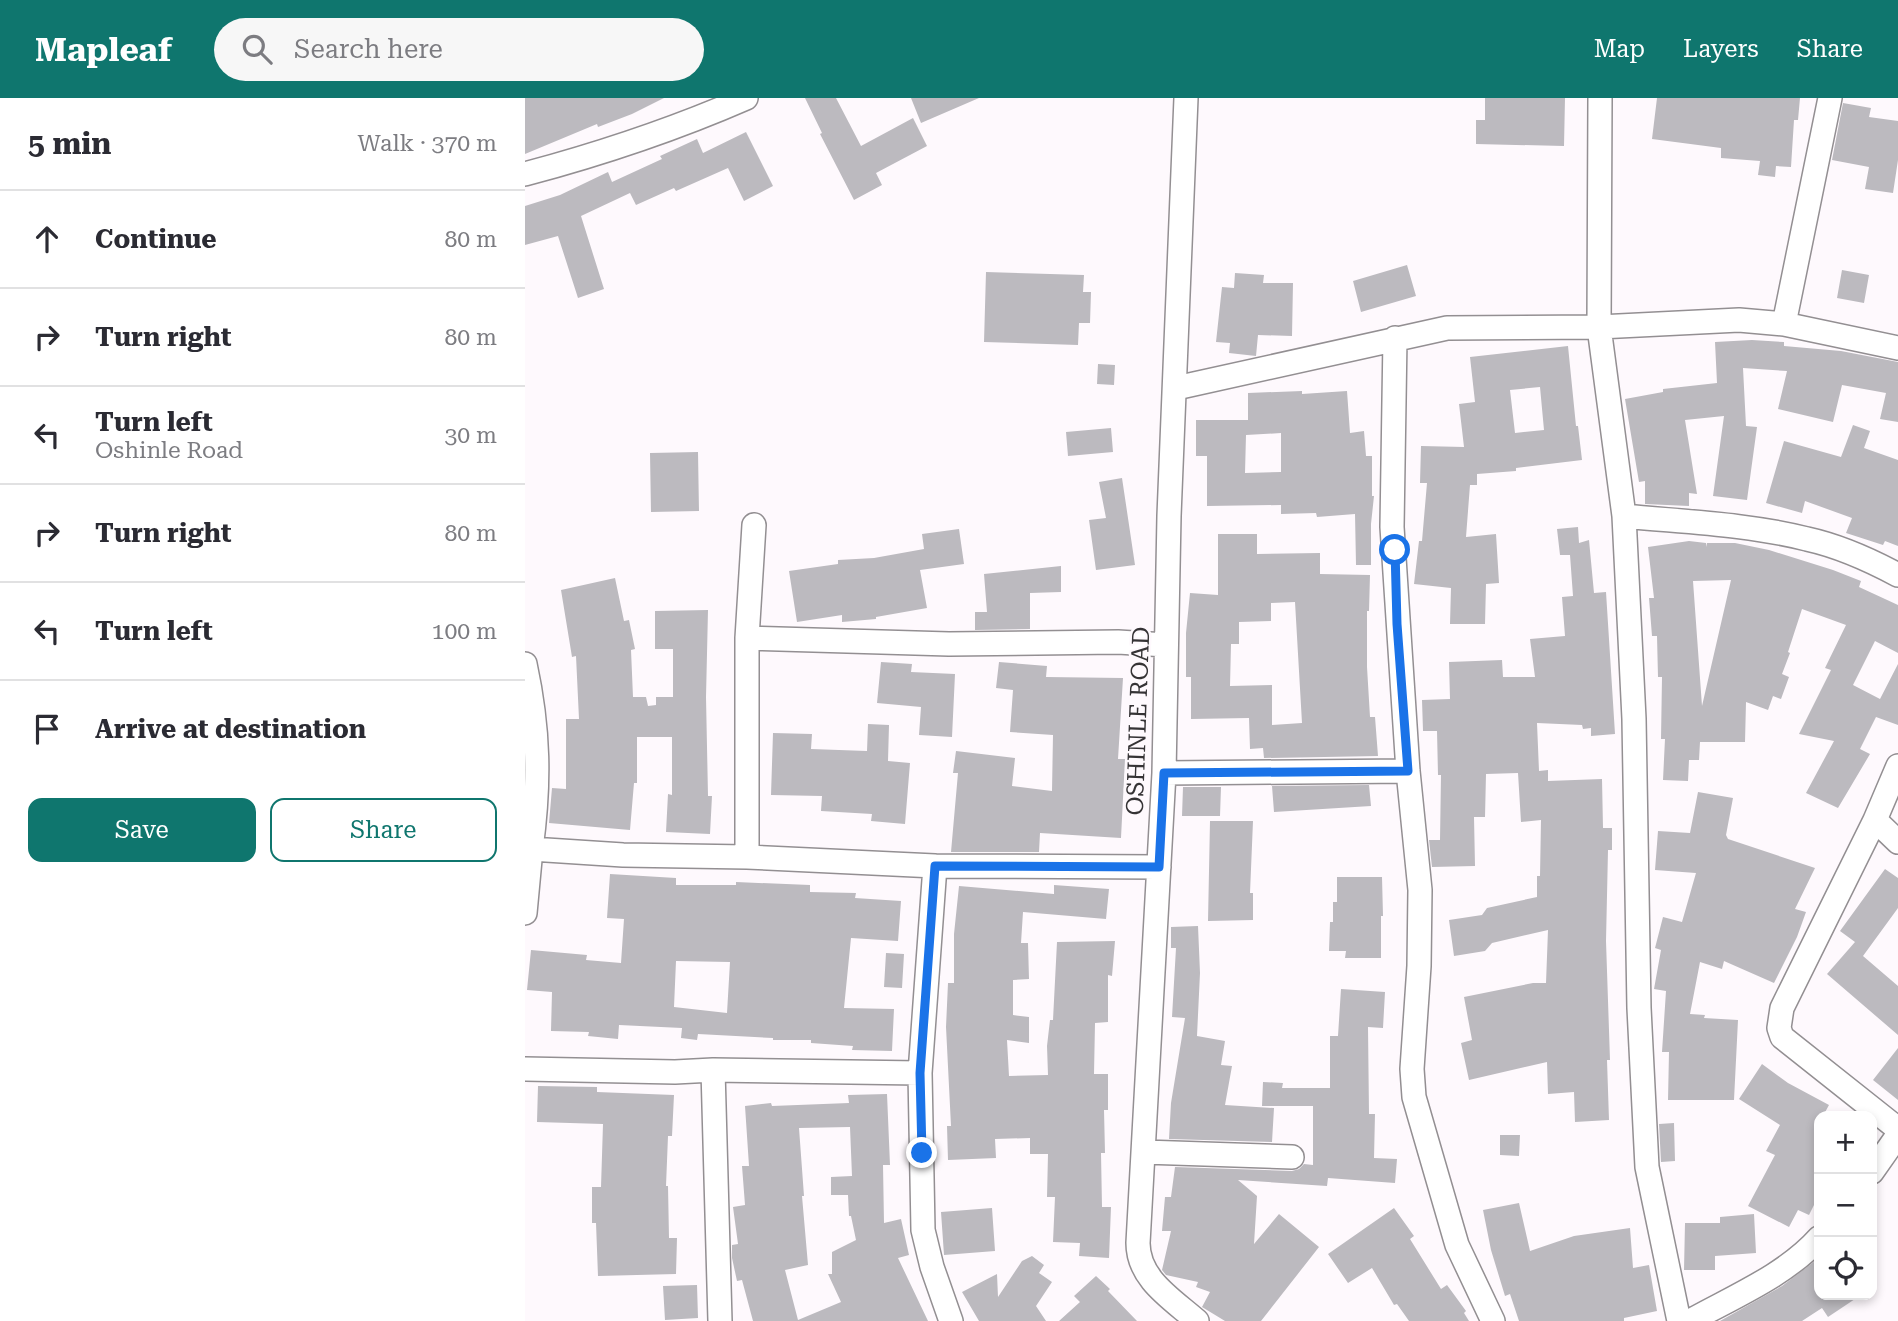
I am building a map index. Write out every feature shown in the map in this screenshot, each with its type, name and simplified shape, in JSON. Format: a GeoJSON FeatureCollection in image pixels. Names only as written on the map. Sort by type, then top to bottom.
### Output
{"type":"FeatureCollection","features":[{"type":"Feature","properties":{"kind":"street"},"geometry":{"type":"LineString","coordinates":[[525,174],[583,158],[746,98]]}},
{"type":"Feature","properties":{"kind":"street","name":"OSHINLE ROAD"},"geometry":{"type":"LineString","coordinates":[[1186,98],[1169,516],[1164,773],[1138,1258],[1145,1273],[1197,1321]]}},
{"type":"Feature","properties":{"kind":"street"},"geometry":{"type":"LineString","coordinates":[[1600,98],[1599,327],[1624,516],[1634,719],[1639,1008],[1647,1167],[1679,1321]]}},
{"type":"Feature","properties":{"kind":"street"},"geometry":{"type":"LineString","coordinates":[[1784,324],[1830,98]]}},
{"type":"Feature","properties":{"kind":"street"},"geometry":{"type":"LineString","coordinates":[[1176,388],[1447,328],[1599,327],[1739,320],[1784,324],[1898,348]]}},
{"type":"Feature","properties":{"kind":"street"},"geometry":{"type":"LineString","coordinates":[[1395,338],[1392,527],[1408,771],[1420,890],[1413,1097],[1457,1245],[1493,1321]]}},
{"type":"Feature","properties":{"kind":"street"},"geometry":{"type":"LineString","coordinates":[[1624,516],[1753,528],[1809,539],[1870,560],[1898,575]]}},
{"type":"Feature","properties":{"kind":"street"},"geometry":{"type":"LineString","coordinates":[[747,857],[747,638],[754,525]]}},
{"type":"Feature","properties":{"kind":"street"},"geometry":{"type":"LineString","coordinates":[[747,638],[936,643],[1118,642],[1166,645]]}},
{"type":"Feature","properties":{"kind":"street"},"geometry":{"type":"LineString","coordinates":[[525,664],[537,735],[536,811],[525,913]]}},
{"type":"Feature","properties":{"kind":"street"},"geometry":{"type":"LineString","coordinates":[[1898,766],[1875,820],[1782,1008],[1779,1028],[1782,1037],[1898,1129]]}},
{"type":"Feature","properties":{"kind":"street"},"geometry":{"type":"LineString","coordinates":[[1164,773],[1408,771]]}},
{"type":"Feature","properties":{"kind":"street"},"geometry":{"type":"LineString","coordinates":[[1875,820],[1898,842]]}},
{"type":"Feature","properties":{"kind":"street"},"geometry":{"type":"LineString","coordinates":[[531,849],[623,855],[747,857],[935,866],[1159,867]]}},
{"type":"Feature","properties":{"kind":"street"},"geometry":{"type":"LineString","coordinates":[[935,866],[920,1073],[923,1230],[932,1267],[951,1321]]}},
{"type":"Feature","properties":{"kind":"street"},"geometry":{"type":"LineString","coordinates":[[525,1069],[920,1073]]}},
{"type":"Feature","properties":{"kind":"street"},"geometry":{"type":"LineString","coordinates":[[713,1070],[720,1321]]}},
{"type":"Feature","properties":{"kind":"street"},"geometry":{"type":"LineString","coordinates":[[1877,1165],[1898,1135]]}},
{"type":"Feature","properties":{"kind":"street"},"geometry":{"type":"LineString","coordinates":[[1144,1152],[1293,1157]]}},
{"type":"Feature","properties":{"kind":"street"},"geometry":{"type":"LineString","coordinates":[[1690,1321],[1762,1281],[1814,1243]]}},
{"type":"Feature","properties":{"kind":"building"},"geometry":{"type":"Polygon","coordinates":[[[525,98],[664,98],[632,114],[598,127],[597,124],[525,154],[525,98]]]}},
{"type":"Feature","properties":{"kind":"building"},"geometry":{"type":"Polygon","coordinates":[[[805,98],[836,98],[861,146],[913,118],[927,146],[876,173],[882,185],[854,200],[805,98]]]}},
{"type":"Feature","properties":{"kind":"building"},"geometry":{"type":"Polygon","coordinates":[[[911,98],[979,98],[921,123],[911,98]]]}},
{"type":"Feature","properties":{"kind":"building"},"geometry":{"type":"Polygon","coordinates":[[[1485,98],[1565,98],[1564,146],[1476,144],[1476,120],[1485,120],[1485,98]]]}},
{"type":"Feature","properties":{"kind":"building"},"geometry":{"type":"Polygon","coordinates":[[[1657,98],[1800,98],[1798,120],[1794,120],[1791,167],[1776,166],[1775,177],[1758,175],[1760,161],[1721,158],[1721,148],[1652,139],[1657,98]]]}},
{"type":"Feature","properties":{"kind":"building"},"geometry":{"type":"Polygon","coordinates":[[[1843,103],[1871,108],[1869,117],[1898,121],[1898,160],[1893,193],[1865,189],[1869,167],[1832,160],[1843,103]]]}},
{"type":"Feature","properties":{"kind":"building"},"geometry":{"type":"Polygon","coordinates":[[[746,132],[773,186],[744,201],[728,168],[636,205],[630,193],[581,216],[604,289],[578,298],[558,236],[525,245],[525,206],[560,195],[608,172],[612,182],[697,139],[703,153],[746,132]]]}},
{"type":"Feature","properties":{"kind":"building"},"geometry":{"type":"Polygon","coordinates":[[[1407,265],[1416,296],[1361,312],[1353,281],[1407,265]]]}},
{"type":"Feature","properties":{"kind":"building"},"geometry":{"type":"Polygon","coordinates":[[[1842,270],[1869,275],[1864,303],[1837,298],[1842,270]]]}},
{"type":"Feature","properties":{"kind":"building"},"geometry":{"type":"Polygon","coordinates":[[[986,272],[1084,275],[1083,292],[1091,292],[1090,323],[1079,323],[1078,345],[984,342],[986,272]]]}},
{"type":"Feature","properties":{"kind":"building"},"geometry":{"type":"Polygon","coordinates":[[[1235,273],[1264,275],[1263,283],[1293,283],[1292,336],[1258,335],[1256,356],[1229,353],[1230,343],[1216,342],[1222,287],[1234,288],[1235,273]]]}},
{"type":"Feature","properties":{"kind":"building"},"geometry":{"type":"Polygon","coordinates":[[[1715,342],[1784,342],[1784,346],[1841,351],[1898,362],[1898,422],[1880,419],[1886,393],[1842,385],[1833,422],[1778,409],[1787,371],[1743,368],[1746,426],[1757,427],[1747,500],[1713,496],[1724,416],[1685,420],[1697,494],[1689,493],[1689,506],[1645,504],[1645,481],[1639,482],[1625,399],[1663,392],[1663,389],[1717,383],[1715,342]]]}},
{"type":"Feature","properties":{"kind":"building"},"geometry":{"type":"Polygon","coordinates":[[[1568,346],[1582,460],[1516,468],[1516,471],[1477,474],[1477,485],[1470,485],[1466,537],[1496,534],[1499,583],[1486,584],[1485,624],[1450,624],[1451,588],[1414,584],[1419,541],[1422,541],[1427,483],[1420,483],[1421,446],[1464,447],[1459,404],[1475,402],[1470,357],[1568,346]],[[1540,387],[1510,390],[1515,433],[1544,430],[1540,387]]]}},
{"type":"Feature","properties":{"kind":"building"},"geometry":{"type":"Polygon","coordinates":[[[1098,364],[1115,365],[1114,385],[1097,384],[1098,364]]]}},
{"type":"Feature","properties":{"kind":"building"},"geometry":{"type":"Polygon","coordinates":[[[1347,391],[1350,433],[1364,431],[1366,456],[1372,456],[1374,496],[1371,565],[1356,565],[1355,514],[1317,517],[1316,513],[1281,514],[1281,505],[1207,506],[1207,456],[1196,456],[1196,420],[1248,420],[1248,393],[1347,391]],[[1281,433],[1246,435],[1245,473],[1281,472],[1281,433]]]}},
{"type":"Feature","properties":{"kind":"building"},"geometry":{"type":"Polygon","coordinates":[[[1853,425],[1870,431],[1864,448],[1898,460],[1898,546],[1885,541],[1883,545],[1846,533],[1852,518],[1805,501],[1802,513],[1766,503],[1784,441],[1841,457],[1853,425]]]}},
{"type":"Feature","properties":{"kind":"building"},"geometry":{"type":"Polygon","coordinates":[[[1111,428],[1113,452],[1068,456],[1066,432],[1111,428]]]}},
{"type":"Feature","properties":{"kind":"building"},"geometry":{"type":"Polygon","coordinates":[[[698,452],[699,511],[651,512],[650,453],[698,452]]]}},
{"type":"Feature","properties":{"kind":"building"},"geometry":{"type":"Polygon","coordinates":[[[1122,478],[1135,565],[1096,570],[1089,520],[1106,518],[1099,482],[1122,478]]]}},
{"type":"Feature","properties":{"kind":"building"},"geometry":{"type":"Polygon","coordinates":[[[1578,527],[1579,543],[1589,540],[1594,593],[1606,592],[1615,734],[1591,736],[1591,728],[1583,729],[1582,725],[1537,723],[1539,771],[1548,770],[1548,781],[1602,779],[1603,828],[1612,828],[1612,850],[1608,850],[1606,941],[1609,1120],[1575,1122],[1574,1092],[1548,1094],[1547,1062],[1469,1080],[1461,1043],[1472,1040],[1464,997],[1533,983],[1546,983],[1548,930],[1492,943],[1485,951],[1454,956],[1449,920],[1482,915],[1487,908],[1537,897],[1541,820],[1521,822],[1518,773],[1486,774],[1485,817],[1474,817],[1475,866],[1432,867],[1429,840],[1440,840],[1441,775],[1438,775],[1437,731],[1423,731],[1422,700],[1450,699],[1449,662],[1502,660],[1503,677],[1535,677],[1530,639],[1565,636],[1562,597],[1573,596],[1570,555],[1560,555],[1557,529],[1578,527]]]}},
{"type":"Feature","properties":{"kind":"building"},"geometry":{"type":"Polygon","coordinates":[[[959,529],[964,564],[920,570],[927,608],[876,619],[842,622],[842,615],[797,622],[789,571],[838,564],[838,560],[874,558],[924,549],[922,534],[959,529]]]}},
{"type":"Feature","properties":{"kind":"building"},"geometry":{"type":"Polygon","coordinates":[[[1218,534],[1257,534],[1257,554],[1320,553],[1320,574],[1370,575],[1367,667],[1370,717],[1375,717],[1378,756],[1264,758],[1263,748],[1250,749],[1249,718],[1191,719],[1191,677],[1186,677],[1190,593],[1218,595],[1218,534]],[[1295,602],[1271,603],[1271,621],[1239,622],[1239,644],[1231,644],[1230,686],[1272,685],[1272,725],[1302,723],[1295,602]]]}},
{"type":"Feature","properties":{"kind":"building"},"geometry":{"type":"Polygon","coordinates":[[[1689,541],[1706,543],[1706,547],[1707,543],[1735,543],[1769,550],[1861,581],[1859,587],[1898,605],[1898,653],[1875,641],[1853,685],[1880,699],[1898,664],[1898,725],[1876,717],[1860,749],[1870,754],[1838,808],[1806,793],[1834,741],[1799,734],[1831,670],[1825,668],[1846,625],[1802,609],[1782,674],[1789,677],[1781,699],[1773,696],[1768,710],[1746,702],[1745,742],[1700,742],[1699,760],[1689,760],[1688,781],[1663,780],[1665,739],[1661,739],[1662,677],[1658,677],[1657,636],[1652,636],[1649,598],[1654,598],[1648,547],[1689,541]],[[1731,580],[1693,581],[1702,706],[1731,580]]]}},
{"type":"Feature","properties":{"kind":"building"},"geometry":{"type":"Polygon","coordinates":[[[1061,566],[1061,592],[1030,593],[1030,629],[975,630],[975,612],[987,612],[984,574],[1061,566]]]}},
{"type":"Feature","properties":{"kind":"building"},"geometry":{"type":"Polygon","coordinates":[[[615,578],[624,621],[629,620],[635,649],[631,650],[633,697],[646,697],[648,706],[656,705],[656,697],[673,697],[673,649],[655,649],[655,611],[708,610],[706,697],[708,796],[712,796],[710,834],[666,832],[668,794],[672,795],[672,737],[637,737],[637,783],[634,783],[630,830],[549,823],[552,788],[566,789],[566,719],[579,719],[576,656],[572,657],[561,590],[615,578]]]}},
{"type":"Feature","properties":{"kind":"building"},"geometry":{"type":"Polygon","coordinates":[[[881,662],[912,664],[911,672],[955,674],[952,737],[919,735],[921,707],[877,703],[881,662]]]}},
{"type":"Feature","properties":{"kind":"building"},"geometry":{"type":"Polygon","coordinates":[[[999,662],[1047,666],[1046,677],[1123,678],[1118,759],[1125,759],[1121,838],[1040,833],[1039,852],[951,852],[958,773],[953,773],[956,751],[1015,758],[1012,786],[1052,791],[1053,735],[1010,732],[1013,690],[996,688],[999,662]]]}},
{"type":"Feature","properties":{"kind":"building"},"geometry":{"type":"Polygon","coordinates":[[[868,724],[889,725],[888,761],[910,763],[905,824],[871,821],[872,814],[821,811],[822,796],[771,795],[773,733],[812,734],[811,749],[867,751],[868,724]]]}},
{"type":"Feature","properties":{"kind":"building"},"geometry":{"type":"Polygon","coordinates":[[[1369,785],[1371,806],[1274,812],[1272,786],[1369,785]]]}},
{"type":"Feature","properties":{"kind":"building"},"geometry":{"type":"Polygon","coordinates":[[[1183,787],[1221,787],[1220,816],[1182,816],[1183,787]]]}},
{"type":"Feature","properties":{"kind":"building"},"geometry":{"type":"Polygon","coordinates":[[[1698,792],[1733,798],[1726,835],[1728,839],[1815,868],[1795,909],[1806,912],[1774,983],[1724,961],[1722,969],[1700,962],[1690,1014],[1705,1015],[1704,1018],[1738,1020],[1734,1100],[1668,1100],[1669,1052],[1662,1052],[1666,991],[1654,989],[1661,950],[1655,948],[1663,917],[1682,922],[1696,873],[1655,870],[1658,831],[1690,833],[1698,792]]]}},
{"type":"Feature","properties":{"kind":"building"},"geometry":{"type":"Polygon","coordinates":[[[1210,821],[1253,821],[1250,893],[1253,893],[1253,920],[1208,921],[1210,821]]]}},
{"type":"Feature","properties":{"kind":"building"},"geometry":{"type":"Polygon","coordinates":[[[1885,869],[1898,878],[1898,908],[1863,956],[1898,986],[1898,1035],[1827,974],[1855,942],[1840,931],[1885,869]]]}},
{"type":"Feature","properties":{"kind":"building"},"geometry":{"type":"Polygon","coordinates":[[[610,874],[676,878],[676,885],[736,885],[736,882],[810,885],[810,892],[856,893],[855,898],[901,901],[898,941],[851,938],[844,1008],[894,1009],[892,1051],[852,1050],[853,1046],[811,1043],[811,1040],[698,1034],[697,1040],[681,1038],[682,1028],[619,1025],[618,1039],[588,1036],[589,1032],[551,1031],[552,992],[527,990],[531,950],[587,955],[586,960],[621,963],[624,919],[607,918],[610,874]],[[676,961],[674,1007],[727,1013],[730,962],[676,961]]]}},
{"type":"Feature","properties":{"kind":"building"},"geometry":{"type":"Polygon","coordinates":[[[1337,877],[1382,877],[1381,958],[1345,958],[1346,951],[1329,951],[1333,902],[1337,902],[1337,877]]]}},
{"type":"Feature","properties":{"kind":"building"},"geometry":{"type":"Polygon","coordinates":[[[1054,885],[1109,889],[1106,919],[1023,912],[1021,943],[1028,943],[1029,979],[1013,980],[1013,1015],[1029,1017],[1029,1043],[1007,1040],[1009,1076],[1048,1075],[1047,1046],[1050,1020],[1053,1020],[1057,942],[1115,941],[1112,976],[1108,975],[1108,1022],[1095,1023],[1094,1074],[1108,1074],[1108,1110],[1104,1110],[1105,1153],[1101,1153],[1102,1207],[1111,1207],[1109,1258],[1079,1256],[1080,1243],[1053,1242],[1055,1197],[1047,1197],[1048,1154],[1030,1154],[1030,1138],[995,1139],[996,1158],[948,1160],[947,1126],[951,1126],[946,1027],[948,983],[954,983],[954,934],[959,886],[1054,894],[1054,885]]]}},
{"type":"Feature","properties":{"kind":"building"},"geometry":{"type":"Polygon","coordinates":[[[1198,926],[1200,973],[1197,1036],[1225,1041],[1221,1065],[1232,1066],[1225,1105],[1274,1108],[1272,1142],[1169,1139],[1171,1103],[1185,1018],[1172,1017],[1176,948],[1171,948],[1171,927],[1198,926]]]}},
{"type":"Feature","properties":{"kind":"building"},"geometry":{"type":"Polygon","coordinates":[[[886,953],[904,954],[902,988],[884,987],[886,953]]]}},
{"type":"Feature","properties":{"kind":"building"},"geometry":{"type":"Polygon","coordinates":[[[1341,989],[1385,992],[1383,1028],[1368,1027],[1369,1114],[1375,1114],[1374,1158],[1397,1159],[1395,1183],[1328,1178],[1327,1186],[1238,1180],[1257,1196],[1254,1244],[1279,1214],[1319,1247],[1261,1321],[1225,1321],[1202,1307],[1210,1292],[1196,1287],[1198,1282],[1166,1275],[1162,1270],[1171,1231],[1162,1231],[1165,1197],[1171,1197],[1175,1167],[1292,1171],[1304,1164],[1313,1165],[1313,1106],[1262,1106],[1263,1082],[1283,1083],[1282,1088],[1330,1088],[1330,1036],[1338,1036],[1341,989]]]}},
{"type":"Feature","properties":{"kind":"building"},"geometry":{"type":"Polygon","coordinates":[[[1898,1048],[1898,1100],[1873,1080],[1898,1048]]]}},
{"type":"Feature","properties":{"kind":"building"},"geometry":{"type":"Polygon","coordinates":[[[1762,1064],[1788,1083],[1829,1105],[1826,1111],[1814,1111],[1814,1205],[1809,1215],[1798,1210],[1789,1227],[1748,1206],[1775,1155],[1766,1151],[1780,1125],[1739,1099],[1762,1064]]]}},
{"type":"Feature","properties":{"kind":"building"},"geometry":{"type":"Polygon","coordinates":[[[538,1086],[597,1087],[597,1092],[674,1095],[672,1136],[668,1136],[666,1186],[669,1238],[677,1238],[676,1274],[598,1276],[596,1223],[592,1223],[592,1187],[601,1187],[603,1124],[537,1122],[538,1086]]]}},
{"type":"Feature","properties":{"kind":"building"},"geometry":{"type":"Polygon","coordinates":[[[887,1094],[890,1165],[883,1165],[884,1223],[901,1219],[909,1255],[898,1258],[928,1321],[753,1321],[742,1280],[737,1281],[732,1258],[732,1245],[738,1244],[733,1207],[745,1205],[742,1166],[749,1166],[745,1106],[771,1103],[772,1106],[849,1103],[848,1095],[887,1094]],[[850,1127],[799,1128],[808,1265],[785,1270],[798,1320],[841,1302],[828,1274],[832,1274],[832,1252],[856,1240],[849,1216],[848,1195],[831,1195],[831,1177],[852,1176],[850,1127]]]}},
{"type":"Feature","properties":{"kind":"building"},"geometry":{"type":"Polygon","coordinates":[[[1674,1123],[1675,1161],[1661,1162],[1659,1124],[1674,1123]]]}},
{"type":"Feature","properties":{"kind":"building"},"geometry":{"type":"Polygon","coordinates":[[[1500,1135],[1520,1135],[1519,1156],[1500,1155],[1500,1135]]]}},
{"type":"Feature","properties":{"kind":"building"},"geometry":{"type":"Polygon","coordinates":[[[1519,1203],[1530,1251],[1574,1236],[1630,1228],[1633,1268],[1649,1265],[1657,1311],[1624,1318],[1624,1321],[1519,1321],[1510,1294],[1505,1296],[1491,1250],[1483,1210],[1519,1203]]]}},
{"type":"Feature","properties":{"kind":"building"},"geometry":{"type":"Polygon","coordinates":[[[992,1208],[995,1251],[944,1255],[941,1212],[992,1208]]]}},
{"type":"Feature","properties":{"kind":"building"},"geometry":{"type":"Polygon","coordinates":[[[1394,1208],[1414,1236],[1410,1239],[1441,1289],[1447,1285],[1466,1311],[1464,1313],[1469,1321],[1409,1321],[1397,1304],[1394,1305],[1372,1268],[1348,1283],[1328,1254],[1394,1208]]]}},
{"type":"Feature","properties":{"kind":"building"},"geometry":{"type":"Polygon","coordinates":[[[1754,1214],[1756,1253],[1715,1256],[1715,1270],[1684,1270],[1685,1223],[1720,1223],[1720,1217],[1754,1214]]]}},
{"type":"Feature","properties":{"kind":"building"},"geometry":{"type":"Polygon","coordinates":[[[1032,1256],[1044,1265],[1039,1273],[1052,1282],[1036,1306],[1046,1321],[979,1321],[962,1292],[997,1274],[998,1297],[1022,1261],[1032,1256]]]}},
{"type":"Feature","properties":{"kind":"building"},"geometry":{"type":"Polygon","coordinates":[[[1814,1262],[1814,1300],[1854,1300],[1828,1317],[1822,1308],[1802,1321],[1720,1321],[1782,1286],[1814,1262]]]}},
{"type":"Feature","properties":{"kind":"building"},"geometry":{"type":"Polygon","coordinates":[[[1096,1276],[1137,1321],[1059,1321],[1080,1302],[1074,1296],[1096,1276]]]}},
{"type":"Feature","properties":{"kind":"building"},"geometry":{"type":"Polygon","coordinates":[[[697,1285],[698,1318],[665,1320],[663,1286],[697,1285]]]}},
{"type":"Feature","properties":{"kind":"route"},"geometry":{"type":"LineString","coordinates":[[922,1153],[920,1073],[935,866],[1159,867],[1164,773],[1408,771],[1397,624],[1395,550]]}}]}
